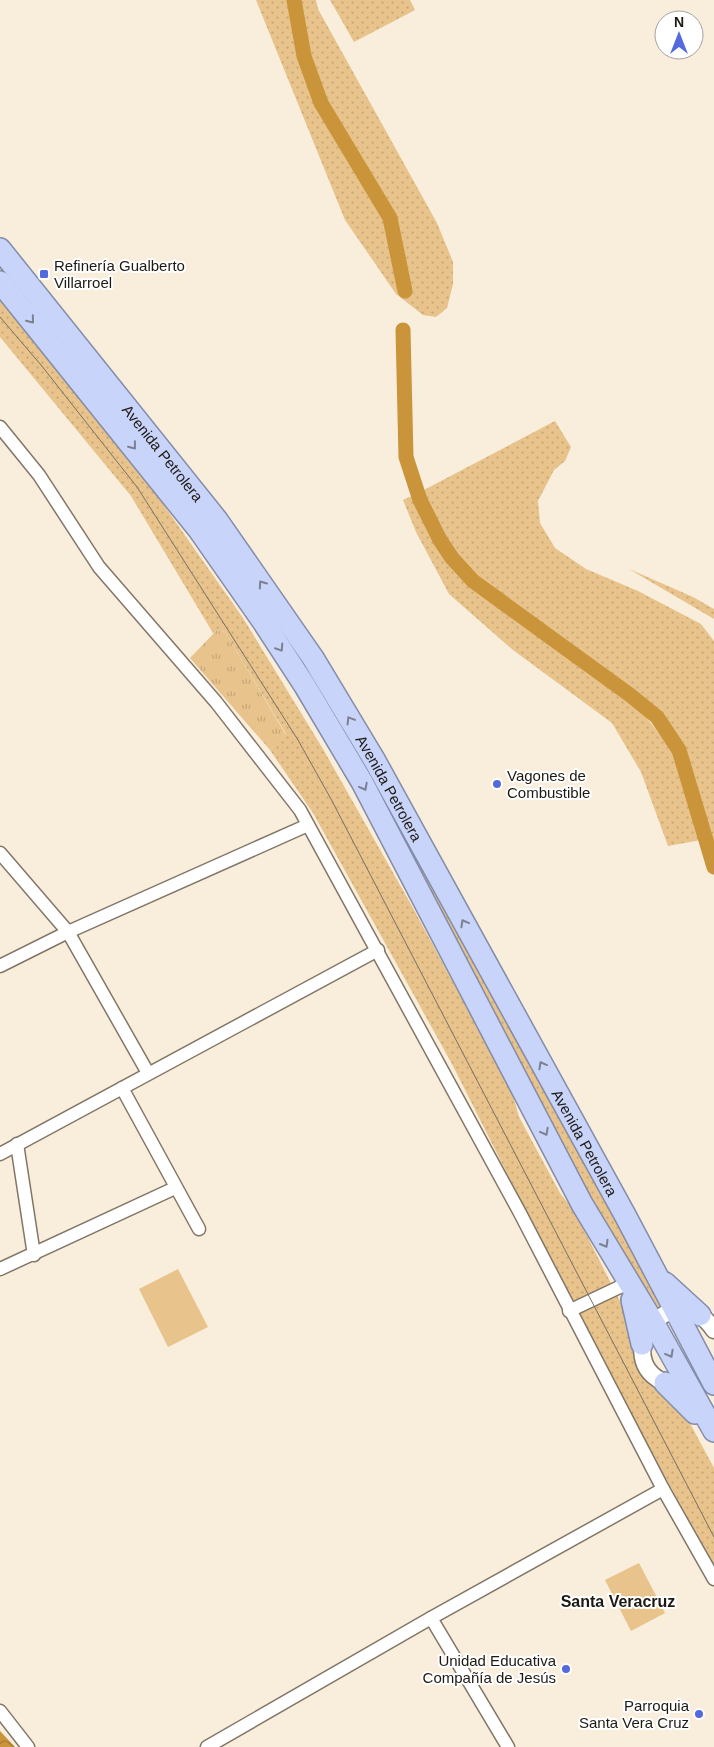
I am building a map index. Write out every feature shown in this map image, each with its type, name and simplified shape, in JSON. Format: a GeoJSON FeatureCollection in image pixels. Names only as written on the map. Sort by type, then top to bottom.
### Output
{"type":"FeatureCollection","features":[{"type":"Feature","properties":{"kind":"highway","name":"Avenida Petrolera"},"geometry":{"type":"LineString","coordinates":[[0,249],[217,520],[313,658],[375,761],[625,1215],[674,1310],[712,1375]]}},
{"type":"Feature","properties":{"kind":"highway","name":"Avenida Petrolera"},"geometry":{"type":"LineString","coordinates":[[0,282],[200,530],[305,686],[362,782],[582,1204],[653,1322],[713,1429]]}},
{"type":"Feature","properties":{"kind":"highway"},"geometry":{"type":"LineString","coordinates":[[654,1273],[707,1322]]}},
{"type":"Feature","properties":{"kind":"highway"},"geometry":{"type":"LineString","coordinates":[[628,1283],[642,1344]]}},
{"type":"Feature","properties":{"kind":"highway"},"geometry":{"type":"LineString","coordinates":[[665,1383],[713,1429]]}},
{"type":"Feature","properties":{"kind":"street"},"geometry":{"type":"LineString","coordinates":[[0,427],[39,475],[99,567],[216,702],[300,810],[520,1213],[569,1311],[663,1489],[714,1579]]}},
{"type":"Feature","properties":{"kind":"street"},"geometry":{"type":"LineString","coordinates":[[0,966],[68,932],[308,824]]}},
{"type":"Feature","properties":{"kind":"street"},"geometry":{"type":"LineString","coordinates":[[0,853],[68,932],[148,1073]]}},
{"type":"Feature","properties":{"kind":"street"},"geometry":{"type":"LineString","coordinates":[[0,1154],[378,950]]}},
{"type":"Feature","properties":{"kind":"street"},"geometry":{"type":"LineString","coordinates":[[122,1088],[199,1229]]}},
{"type":"Feature","properties":{"kind":"street"},"geometry":{"type":"LineString","coordinates":[[17,1144],[34,1255]]}},
{"type":"Feature","properties":{"kind":"street"},"geometry":{"type":"LineString","coordinates":[[0,1269],[34,1255],[175,1188]]}},
{"type":"Feature","properties":{"kind":"street"},"geometry":{"type":"LineString","coordinates":[[569,1311],[628,1283]]}},
{"type":"Feature","properties":{"kind":"street"},"geometry":{"type":"LineString","coordinates":[[707,1322],[690,1311],[674,1310],[660,1316],[645,1333],[642,1344],[643,1356],[647,1367],[655,1377],[665,1383],[688,1386],[712,1375]]}},
{"type":"Feature","properties":{"kind":"street"},"geometry":{"type":"LineString","coordinates":[[207,1747],[430,1618],[663,1489]]}},
{"type":"Feature","properties":{"kind":"street"},"geometry":{"type":"LineString","coordinates":[[430,1618],[506,1747]]}},
{"type":"Feature","properties":{"kind":"street"},"geometry":{"type":"LineString","coordinates":[[0,1711],[28,1747]]}},
{"type":"Feature","properties":{"kind":"green space"},"geometry":{"type":"Polygon","coordinates":[[[256,0],[316,0],[318,9],[437,223],[453,262],[453,284],[447,308],[436,317],[423,315],[396,294],[345,220],[256,0]]]}},
{"type":"Feature","properties":{"kind":"green space"},"geometry":{"type":"Polygon","coordinates":[[[330,0],[410,0],[415,10],[354,42],[330,0]]]}},
{"type":"Feature","properties":{"kind":"green space"},"geometry":{"type":"Polygon","coordinates":[[[0,260],[209,520],[349,729],[509,1018],[661,1305],[658,1307],[606,1225],[532,1093],[347,741],[103,397],[0,270],[0,260]]]}},
{"type":"Feature","properties":{"kind":"green space"},"geometry":{"type":"Polygon","coordinates":[[[0,301],[149,484],[243,618],[323,749],[413,908],[512,1092],[519,1117],[560,1193],[575,1212],[632,1325],[686,1416],[714,1468],[714,1567],[591,1340],[452,1064],[313,813],[270,750],[286,734],[225,632],[218,630],[213,633],[131,496],[0,337],[0,301]]]}},
{"type":"Feature","properties":{"kind":"green space"},"geometry":{"type":"Polygon","coordinates":[[[555,421],[571,447],[565,461],[554,470],[538,501],[540,523],[555,548],[586,569],[638,591],[701,624],[714,641],[714,853],[682,745],[664,720],[632,691],[478,578],[454,553],[422,491],[555,421]]]}},
{"type":"Feature","properties":{"kind":"green space"},"geometry":{"type":"Polygon","coordinates":[[[414,495],[435,539],[454,568],[480,594],[518,623],[612,687],[646,717],[672,750],[701,840],[668,846],[641,772],[612,723],[513,650],[449,594],[416,532],[403,500],[414,495]]]}},
{"type":"Feature","properties":{"kind":"green space"},"geometry":{"type":"Polygon","coordinates":[[[629,569],[693,597],[714,609],[714,619],[629,569]]]}},
{"type":"Feature","properties":{"kind":"green space"},"geometry":{"type":"Polygon","coordinates":[[[217,630],[225,632],[286,735],[270,750],[190,658],[217,630]]]}},
{"type":"Feature","properties":{"kind":"green space"},"geometry":{"type":"Polygon","coordinates":[[[178,1269],[208,1327],[168,1347],[139,1289],[178,1269]]]}},
{"type":"Feature","properties":{"kind":"green space"},"geometry":{"type":"Polygon","coordinates":[[[639,1563],[665,1613],[631,1631],[605,1580],[639,1563]]]}},
{"type":"Feature","properties":{"kind":"water"},"geometry":{"type":"Polygon","coordinates":[[[0,1731],[15,1747],[0,1747],[0,1731]]]}},
{"type":"Feature","properties":{"kind":"waterway"},"geometry":{"type":"LineString","coordinates":[[294,0],[304,56],[321,103],[390,218],[405,291]]}},
{"type":"Feature","properties":{"kind":"waterway"},"geometry":{"type":"LineString","coordinates":[[403,330],[406,457],[420,500],[440,540],[452,558],[473,581],[630,695],[657,717],[679,750],[714,867]]}},
{"type":"Feature","properties":{"kind":"tram line"},"geometry":{"type":"LineString","coordinates":[[0,317],[41,365],[137,487],[298,740],[331,799],[714,1537]]}},
{"type":"Feature","properties":{"kind":"place","name":"Refinería Gualberto Villarroel"},"geometry":{"type":"Point","coordinates":[44,274]}},
{"type":"Feature","properties":{"kind":"place","name":"Vagones de Combustible"},"geometry":{"type":"Point","coordinates":[497,784]}},
{"type":"Feature","properties":{"kind":"place","name":"Unidad Educativa Compañía de Jesús"},"geometry":{"type":"Point","coordinates":[566,1669]}},
{"type":"Feature","properties":{"kind":"place","name":"Parroquia Santa Vera Cruz"},"geometry":{"type":"Point","coordinates":[699,1714]}},
{"type":"Feature","properties":{"kind":"district","name":"Santa Veracruz"},"geometry":{"type":"Point","coordinates":[618,1601]}}]}
